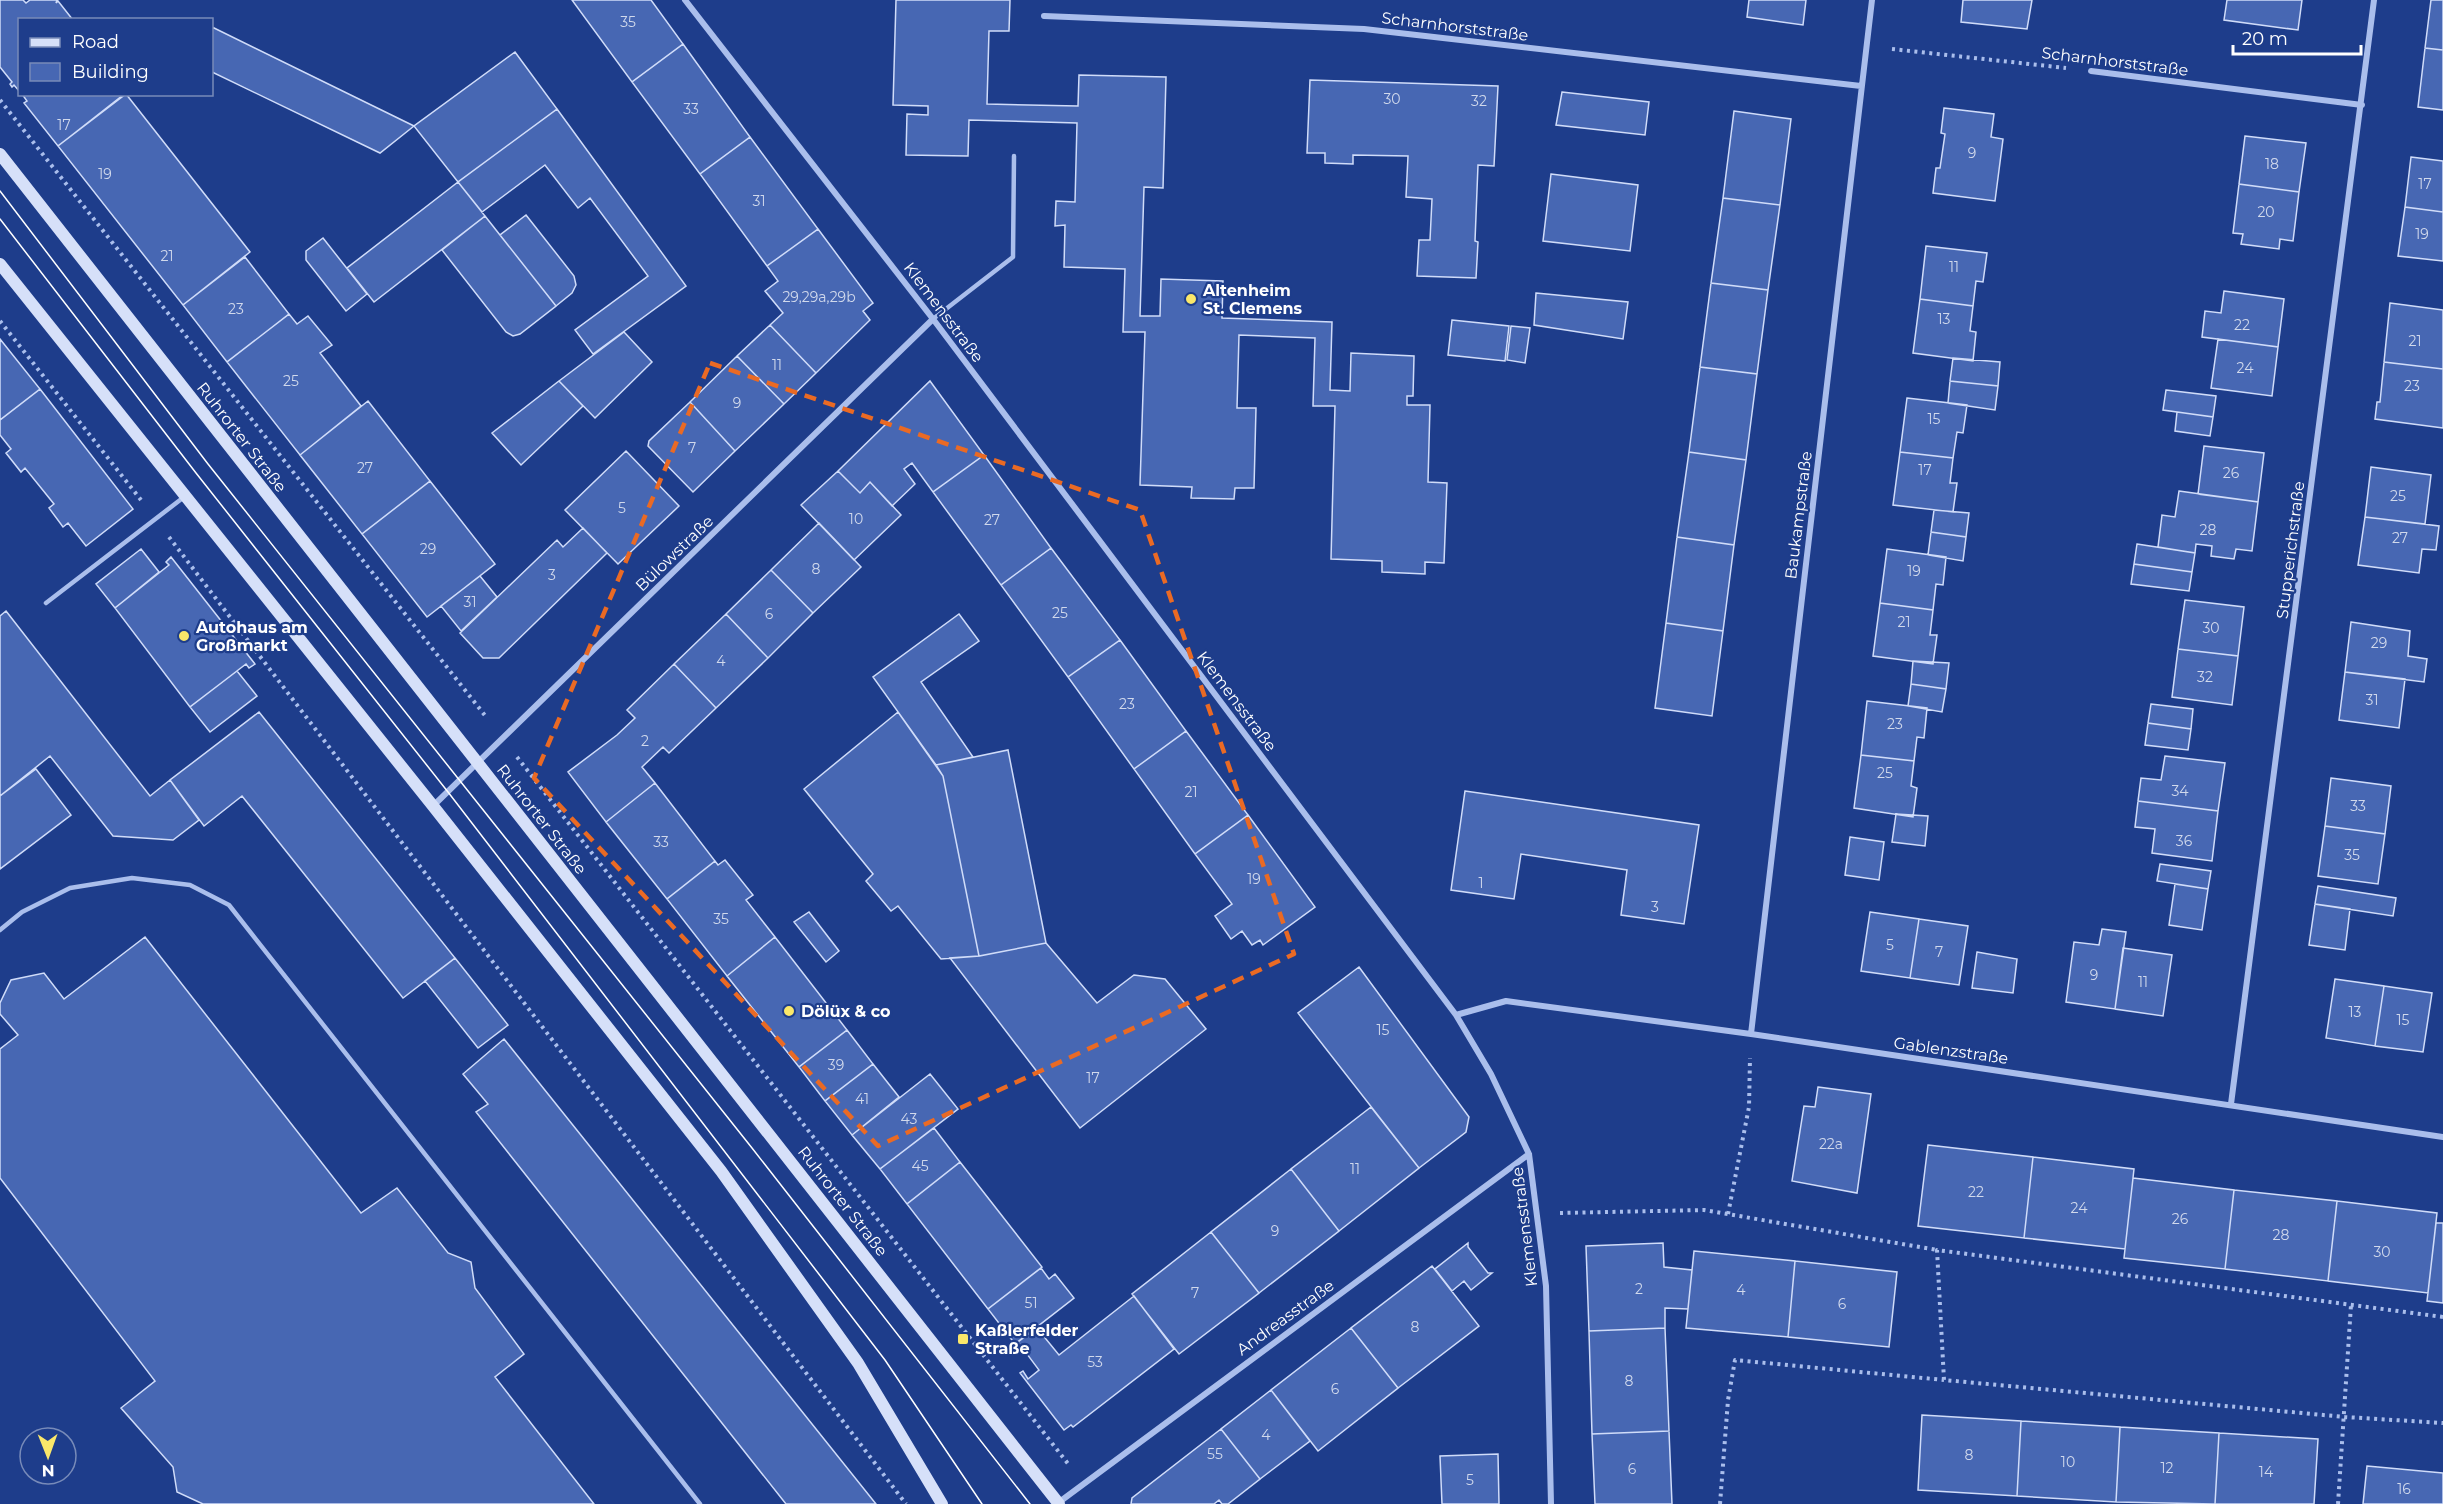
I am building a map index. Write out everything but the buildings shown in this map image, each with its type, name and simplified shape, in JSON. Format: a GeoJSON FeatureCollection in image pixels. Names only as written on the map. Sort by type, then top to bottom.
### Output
{"type":"FeatureCollection","features":[{"type":"Feature","properties":{"kind":"main road","name":"Ruhrorter Straße"},"geometry":{"type":"LineString","coordinates":[[0,154],[1059,1504]]}},
{"type":"Feature","properties":{"kind":"main road"},"geometry":{"type":"LineString","coordinates":[[0,264],[721,1171],[858,1363],[942,1504]]}},
{"type":"Feature","properties":{"kind":"street","name":"Klemensstraße"},"geometry":{"type":"LineString","coordinates":[[685,0],[933,319],[1456,1015],[1491,1074],[1529,1154],[1546,1286],[1551,1504]]}},
{"type":"Feature","properties":{"kind":"street","name":"Baukampstraße"},"geometry":{"type":"LineString","coordinates":[[1751,1034],[1872,0]]}},
{"type":"Feature","properties":{"kind":"street","name":"Stupperichstraße"},"geometry":{"type":"LineString","coordinates":[[2231,1104],[2374,0]]}},
{"type":"Feature","properties":{"kind":"street","name":"Scharnhorststraße"},"geometry":{"type":"LineString","coordinates":[[1044,16],[1364,29],[1861,86]]}},
{"type":"Feature","properties":{"kind":"street","name":"Scharnhorststraße"},"geometry":{"type":"LineString","coordinates":[[2091,71],[2362,105]]}},
{"type":"Feature","properties":{"kind":"street","name":"Bülowstraße"},"geometry":{"type":"LineString","coordinates":[[433,806],[933,319]]}},
{"type":"Feature","properties":{"kind":"street","name":"Gablenzstraße"},"geometry":{"type":"LineString","coordinates":[[1456,1015],[1506,1001],[1751,1034],[2443,1137]]}},
{"type":"Feature","properties":{"kind":"street","name":"Andreasstraße"},"geometry":{"type":"LineString","coordinates":[[1059,1504],[1529,1154]]}},
{"type":"Feature","properties":{"kind":"lane"},"geometry":{"type":"LineString","coordinates":[[933,319],[1013,257],[1014,156]]}},
{"type":"Feature","properties":{"kind":"lane"},"geometry":{"type":"LineString","coordinates":[[46,603],[185,496]]}},
{"type":"Feature","properties":{"kind":"lane"},"geometry":{"type":"LineString","coordinates":[[0,930],[22,912],[70,888],[132,878],[190,885],[229,905],[700,1504]]}},
{"type":"Feature","properties":{"kind":"path","name":"Scharnhorststraße"},"geometry":{"type":"LineString","coordinates":[[1866,47],[2091,71]]}},
{"type":"Feature","properties":{"kind":"path"},"geometry":{"type":"LineString","coordinates":[[0,100],[503,738],[1083,1484]]}},
{"type":"Feature","properties":{"kind":"path"},"geometry":{"type":"LineString","coordinates":[[0,321],[155,519],[906,1504]]}},
{"type":"Feature","properties":{"kind":"path"},"geometry":{"type":"LineString","coordinates":[[1728,1214],[1749,1107],[1751,1034]]}},
{"type":"Feature","properties":{"kind":"path"},"geometry":{"type":"LineString","coordinates":[[1537,1214],[1704,1210],[1937,1250],[2443,1317]]}},
{"type":"Feature","properties":{"kind":"path"},"geometry":{"type":"LineString","coordinates":[[1937,1250],[1944,1380]]}},
{"type":"Feature","properties":{"kind":"path"},"geometry":{"type":"LineString","coordinates":[[2338,1504],[2351,1305]]}},
{"type":"Feature","properties":{"kind":"path"},"geometry":{"type":"LineString","coordinates":[[1720,1504],[1728,1400],[1735,1360],[2345,1417],[2443,1423]]}},
{"type":"Feature","properties":{"kind":"highlighted area"},"geometry":{"type":"Polygon","coordinates":[[[710,363],[1140,510],[1294,954],[878,1146],[534,778],[710,363]]]}},
{"type":"Feature","properties":{"kind":"tram line"},"geometry":{"type":"LineString","coordinates":[[0,191],[208,464],[752,1148],[1030,1504]]}},
{"type":"Feature","properties":{"kind":"tram line"},"geometry":{"type":"LineString","coordinates":[[0,219],[196,473],[448,792],[885,1360],[982,1504]]}},
{"type":"Feature","properties":{"kind":"place","name":"Altenheim St. Clemens"},"geometry":{"type":"Point","coordinates":[1191,299]}},
{"type":"Feature","properties":{"kind":"place","name":"Autohaus am Großmarkt"},"geometry":{"type":"Point","coordinates":[184,636]}},
{"type":"Feature","properties":{"kind":"place","name":"Dölüx & co"},"geometry":{"type":"Point","coordinates":[789,1011]}},
{"type":"Feature","properties":{"kind":"place","name":"Kaßlerfelder Straße"},"geometry":{"type":"Point","coordinates":[963,1339]}}]}
